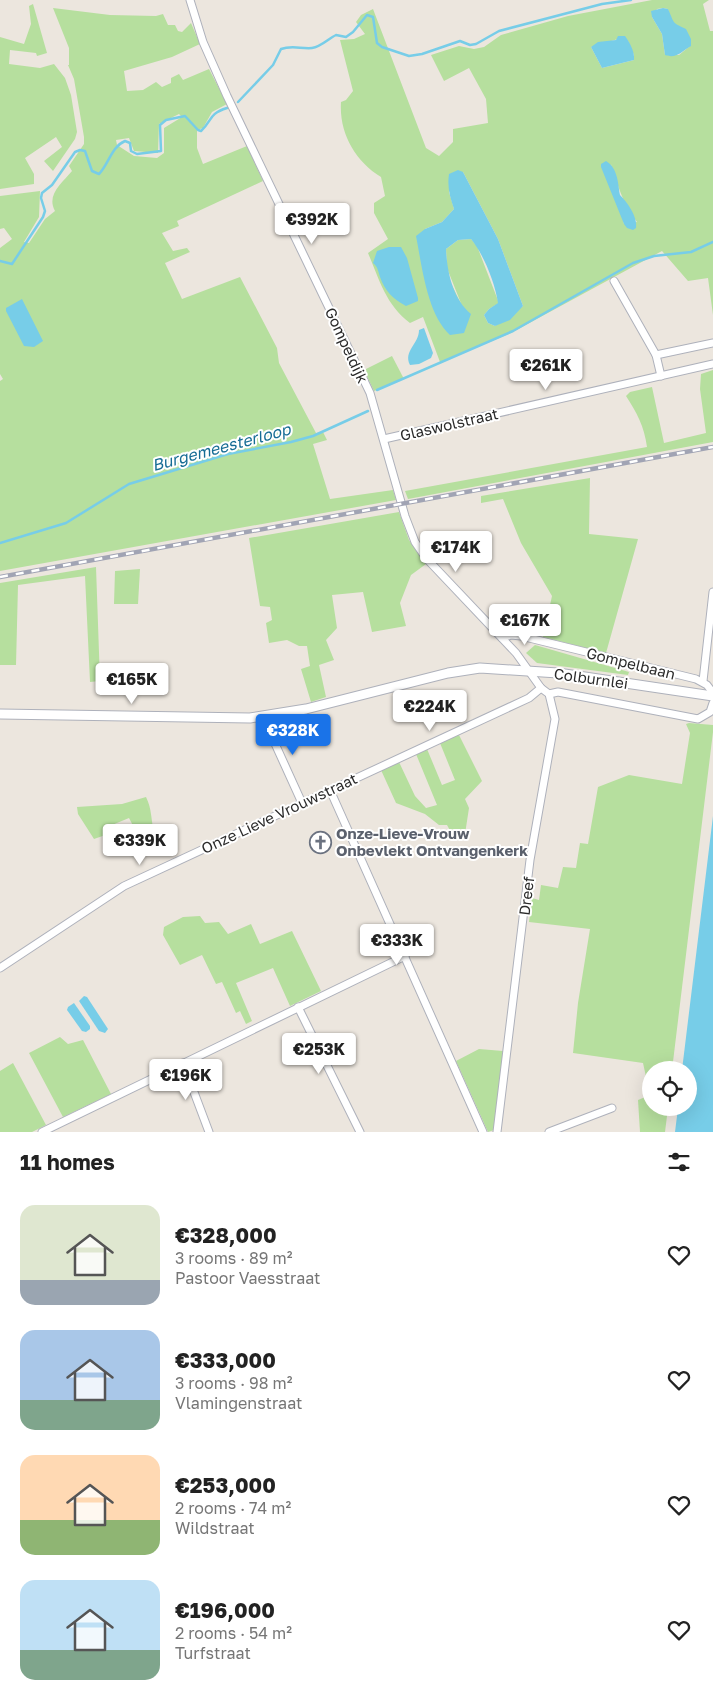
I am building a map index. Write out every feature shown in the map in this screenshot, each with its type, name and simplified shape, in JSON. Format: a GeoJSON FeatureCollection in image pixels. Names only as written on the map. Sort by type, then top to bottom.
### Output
{"type":"FeatureCollection","features":[{"type":"Feature","properties":{"kind":"street","name":"Gompeldijk"},"geometry":{"type":"LineString","coordinates":[[190,0],[203,42],[224,90],[370,393],[405,516],[415,542],[426,558],[502,638],[528,670]]}},
{"type":"Feature","properties":{"kind":"street"},"geometry":{"type":"LineString","coordinates":[[614,282],[656,355],[661,376]]}},
{"type":"Feature","properties":{"kind":"street"},"geometry":{"type":"LineString","coordinates":[[656,355],[713,343]]}},
{"type":"Feature","properties":{"kind":"street","name":"Glaswolstraat"},"geometry":{"type":"LineString","coordinates":[[384,439],[713,364]]}},
{"type":"Feature","properties":{"kind":"street"},"geometry":{"type":"LineString","coordinates":[[713,592],[703,681],[713,694]]}},
{"type":"Feature","properties":{"kind":"street","name":"Gompelbaan"},"geometry":{"type":"LineString","coordinates":[[502,638],[511,635],[521,636],[703,681]]}},
{"type":"Feature","properties":{"kind":"street"},"geometry":{"type":"LineString","coordinates":[[0,714],[200,719],[265,716],[306,709],[454,672],[480,668],[528,670],[541,688],[548,694],[558,692],[698,719],[710,712],[713,703]]}},
{"type":"Feature","properties":{"kind":"street","name":"Colburnlei"},"geometry":{"type":"LineString","coordinates":[[528,670],[713,694]]}},
{"type":"Feature","properties":{"kind":"street","name":"Onze Lieve Vrouwstraat"},"geometry":{"type":"LineString","coordinates":[[0,968],[124,886],[533,696],[541,688]]}},
{"type":"Feature","properties":{"kind":"street","name":"Dreef"},"geometry":{"type":"LineString","coordinates":[[497,1132],[530,860],[555,719],[548,694]]}},
{"type":"Feature","properties":{"kind":"street"},"geometry":{"type":"LineString","coordinates":[[265,716],[267,726],[302,803]]}},
{"type":"Feature","properties":{"kind":"street"},"geometry":{"type":"LineString","coordinates":[[330,790],[483,1132]]}},
{"type":"Feature","properties":{"kind":"street"},"geometry":{"type":"LineString","coordinates":[[42,1132],[405,956]]}},
{"type":"Feature","properties":{"kind":"street"},"geometry":{"type":"LineString","coordinates":[[298,1007],[360,1132]]}},
{"type":"Feature","properties":{"kind":"street"},"geometry":{"type":"LineString","coordinates":[[183,1063],[209,1132]]}},
{"type":"Feature","properties":{"kind":"street"},"geometry":{"type":"LineString","coordinates":[[549,1132],[612,1108]]}},
{"type":"Feature","properties":{"kind":"green space"},"geometry":{"type":"Polygon","coordinates":[[[652,0],[709,0],[703,4],[710,31],[713,31],[713,315],[708,278],[688,281],[662,251],[511,333],[440,362],[423,317],[410,323],[395,308],[384,291],[368,253],[388,239],[374,213],[374,203],[385,196],[381,177],[356,154],[350,145],[343,125],[341,102],[346,100],[353,91],[340,40],[354,39],[365,34],[356,22],[361,15],[373,9],[426,148],[439,156],[453,142],[453,129],[488,123],[486,99],[469,68],[444,81],[431,55],[459,46],[474,49],[484,47],[501,35],[568,16],[652,0]],[[657,9],[652,17],[662,34],[665,55],[679,55],[690,46],[670,20],[668,9],[657,9]],[[618,39],[591,47],[602,68],[634,60],[634,55],[628,41],[618,39]],[[611,164],[624,224],[637,222],[624,201],[611,164]],[[463,172],[449,192],[454,209],[442,222],[425,229],[462,306],[447,268],[446,249],[458,240],[471,239],[477,246],[499,303],[489,309],[484,315],[488,323],[495,326],[523,306],[498,239],[463,172]]]}},
{"type":"Feature","properties":{"kind":"green space"},"geometry":{"type":"Polygon","coordinates":[[[33,4],[47,53],[37,56],[36,53],[10,50],[9,64],[40,68],[54,64],[65,78],[71,95],[77,132],[75,139],[53,171],[44,161],[62,147],[56,137],[25,158],[34,174],[34,184],[0,189],[0,37],[24,44],[31,24],[29,6],[33,4]]]}},
{"type":"Feature","properties":{"kind":"green space"},"geometry":{"type":"Polygon","coordinates":[[[53,8],[110,15],[156,16],[163,14],[168,25],[175,25],[178,31],[182,32],[191,23],[200,44],[172,57],[124,71],[127,91],[143,90],[156,82],[162,87],[171,83],[171,78],[179,74],[183,80],[209,69],[227,104],[212,112],[203,128],[197,130],[197,148],[203,164],[247,146],[263,181],[177,221],[179,226],[162,233],[173,251],[187,248],[190,252],[165,263],[182,299],[240,277],[277,348],[279,363],[316,433],[323,432],[327,440],[313,444],[330,499],[393,490],[396,500],[0,571],[0,381],[3,379],[0,374],[0,248],[12,239],[4,228],[0,229],[0,196],[40,191],[39,217],[24,242],[29,243],[45,219],[55,211],[52,200],[54,194],[72,171],[69,166],[84,144],[74,79],[68,65],[69,48],[53,8]],[[179,114],[159,124],[158,153],[134,151],[129,138],[116,140],[117,145],[134,156],[157,158],[164,153],[164,128],[182,117],[179,114]]]}},
{"type":"Feature","properties":{"kind":"green space"},"geometry":{"type":"Polygon","coordinates":[[[392,356],[404,379],[374,391],[364,370],[392,356]]]}},
{"type":"Feature","properties":{"kind":"green space"},"geometry":{"type":"Polygon","coordinates":[[[713,370],[713,442],[408,499],[405,491],[647,447],[640,420],[626,396],[630,392],[652,387],[664,443],[706,433],[700,389],[701,374],[713,370]]]}},
{"type":"Feature","properties":{"kind":"green space"},"geometry":{"type":"Polygon","coordinates":[[[590,478],[589,534],[638,539],[606,653],[543,637],[552,596],[521,543],[503,499],[481,503],[481,496],[590,478]]]}},
{"type":"Feature","properties":{"kind":"green space"},"geometry":{"type":"Polygon","coordinates":[[[399,512],[409,540],[426,564],[411,575],[400,603],[406,626],[372,632],[363,592],[332,595],[337,628],[326,640],[334,660],[319,665],[326,697],[311,702],[301,669],[310,666],[307,646],[299,646],[287,640],[269,643],[266,623],[272,620],[270,607],[260,606],[249,538],[399,512]]]}},
{"type":"Feature","properties":{"kind":"green space"},"geometry":{"type":"Polygon","coordinates":[[[96,567],[100,681],[90,682],[85,576],[18,585],[16,665],[0,665],[0,583],[96,567]]]}},
{"type":"Feature","properties":{"kind":"green space"},"geometry":{"type":"Polygon","coordinates":[[[140,569],[138,604],[114,604],[115,571],[140,569]]]}},
{"type":"Feature","properties":{"kind":"green space"},"geometry":{"type":"Polygon","coordinates":[[[535,645],[629,672],[628,675],[537,663],[526,653],[535,645]]]}},
{"type":"Feature","properties":{"kind":"green space"},"geometry":{"type":"Polygon","coordinates":[[[686,724],[713,725],[713,732],[673,1061],[642,1061],[642,1063],[573,1053],[578,1003],[590,929],[529,922],[532,898],[539,900],[541,885],[558,888],[563,867],[576,868],[580,843],[588,844],[598,787],[629,775],[682,784],[690,733],[686,724]]]}},
{"type":"Feature","properties":{"kind":"green space"},"geometry":{"type":"Polygon","coordinates":[[[459,735],[482,781],[465,799],[469,808],[465,834],[454,838],[447,825],[439,825],[425,814],[396,803],[381,770],[399,762],[415,796],[426,808],[437,805],[416,754],[427,749],[442,785],[455,780],[440,743],[459,735]]]}},
{"type":"Feature","properties":{"kind":"green space"},"geometry":{"type":"Polygon","coordinates":[[[146,797],[154,833],[140,839],[129,818],[112,825],[114,832],[94,839],[78,814],[77,807],[122,804],[146,797]]]}},
{"type":"Feature","properties":{"kind":"green space"},"geometry":{"type":"Polygon","coordinates":[[[200,916],[205,923],[219,922],[228,934],[251,924],[260,944],[292,931],[321,991],[290,1006],[273,968],[236,983],[252,1021],[246,1024],[240,1011],[236,1013],[222,982],[216,984],[202,955],[180,965],[163,935],[164,927],[183,917],[200,916]]]}},
{"type":"Feature","properties":{"kind":"green space"},"geometry":{"type":"Polygon","coordinates":[[[60,1037],[68,1044],[83,1040],[111,1094],[63,1117],[29,1053],[60,1037]]]}},
{"type":"Feature","properties":{"kind":"green space"},"geometry":{"type":"Polygon","coordinates":[[[479,1049],[503,1051],[494,1130],[488,1132],[456,1061],[479,1049]]]}},
{"type":"Feature","properties":{"kind":"green space"},"geometry":{"type":"Polygon","coordinates":[[[13,1063],[46,1125],[32,1132],[0,1132],[0,1071],[13,1063]]]}},
{"type":"Feature","properties":{"kind":"green space"},"geometry":{"type":"Polygon","coordinates":[[[642,1098],[642,1116],[667,1116],[665,1132],[640,1132],[638,1100],[642,1098]]]}},
{"type":"Feature","properties":{"kind":"water"},"geometry":{"type":"Polygon","coordinates":[[[663,8],[668,9],[674,22],[686,29],[691,39],[691,46],[681,53],[672,56],[665,55],[662,34],[652,17],[651,11],[663,8]]]}},
{"type":"Feature","properties":{"kind":"water"},"geometry":{"type":"Polygon","coordinates":[[[618,36],[625,36],[627,39],[633,51],[634,60],[602,68],[591,47],[598,42],[616,40],[618,36]]]}},
{"type":"Feature","properties":{"kind":"water"},"geometry":{"type":"Polygon","coordinates":[[[606,161],[615,172],[620,195],[634,215],[636,228],[633,230],[627,228],[624,224],[601,167],[601,164],[606,161]]]}},
{"type":"Feature","properties":{"kind":"water"},"geometry":{"type":"Polygon","coordinates":[[[458,170],[463,172],[498,239],[523,306],[510,320],[495,326],[488,323],[484,315],[498,303],[492,278],[471,239],[458,240],[446,249],[448,267],[455,293],[471,314],[464,333],[450,335],[442,326],[431,302],[423,275],[416,236],[425,229],[442,222],[454,209],[449,192],[448,179],[449,174],[458,170]]]}},
{"type":"Feature","properties":{"kind":"water"},"geometry":{"type":"Polygon","coordinates":[[[389,247],[401,247],[407,258],[418,301],[406,306],[387,290],[373,263],[377,251],[389,247]]]}},
{"type":"Feature","properties":{"kind":"water"},"geometry":{"type":"Polygon","coordinates":[[[22,299],[43,341],[34,347],[24,346],[6,311],[6,308],[22,299]]]}},
{"type":"Feature","properties":{"kind":"water"},"geometry":{"type":"Polygon","coordinates":[[[424,328],[433,353],[431,358],[419,364],[410,365],[408,356],[417,339],[419,330],[424,328]]]}},
{"type":"Feature","properties":{"kind":"water"},"geometry":{"type":"Polygon","coordinates":[[[713,816],[713,1132],[675,1132],[677,1116],[697,1116],[697,1061],[683,1061],[713,816]]]}},
{"type":"Feature","properties":{"kind":"water"},"geometry":{"type":"Polygon","coordinates":[[[84,996],[87,997],[108,1029],[105,1033],[99,1031],[79,1001],[84,996]]]}},
{"type":"Feature","properties":{"kind":"water"},"geometry":{"type":"Polygon","coordinates":[[[74,1003],[90,1026],[90,1029],[86,1032],[82,1031],[67,1010],[74,1003]]]}},
{"type":"Feature","properties":{"kind":"waterway"},"geometry":{"type":"LineString","coordinates":[[238,102],[273,65],[281,49],[289,47],[312,48],[321,45],[336,35],[346,37],[353,32],[367,15],[373,17],[377,43],[382,47],[409,56],[422,54],[460,41],[470,45],[476,44],[499,31],[602,4],[631,0]]}},
{"type":"Feature","properties":{"kind":"waterway"},"geometry":{"type":"LineString","coordinates":[[0,261],[12,264],[43,217],[45,211],[41,198],[42,193],[52,185],[75,152],[85,151],[92,171],[99,174],[116,147],[125,141],[130,143],[131,151],[137,154],[161,151],[160,125],[166,120],[185,116],[201,131],[214,115],[227,108]]}},
{"type":"Feature","properties":{"kind":"waterway","name":"Burgemeesterloop"},"geometry":{"type":"LineString","coordinates":[[377,390],[513,331],[633,263],[654,256],[691,252],[713,242]]}},
{"type":"Feature","properties":{"kind":"waterway","name":"Burgemeesterloop"},"geometry":{"type":"LineString","coordinates":[[0,543],[66,523],[129,484],[228,454],[313,436],[368,411]]}},
{"type":"Feature","properties":{"kind":"railway"},"geometry":{"type":"LineString","coordinates":[[0,577],[713,447]]}},
{"type":"Feature","properties":{"kind":"place","name":"Onze-Lieve-Vrouw Onbevlekt Ontvangenkerk"},"geometry":{"type":"Point","coordinates":[320,842]}}]}
